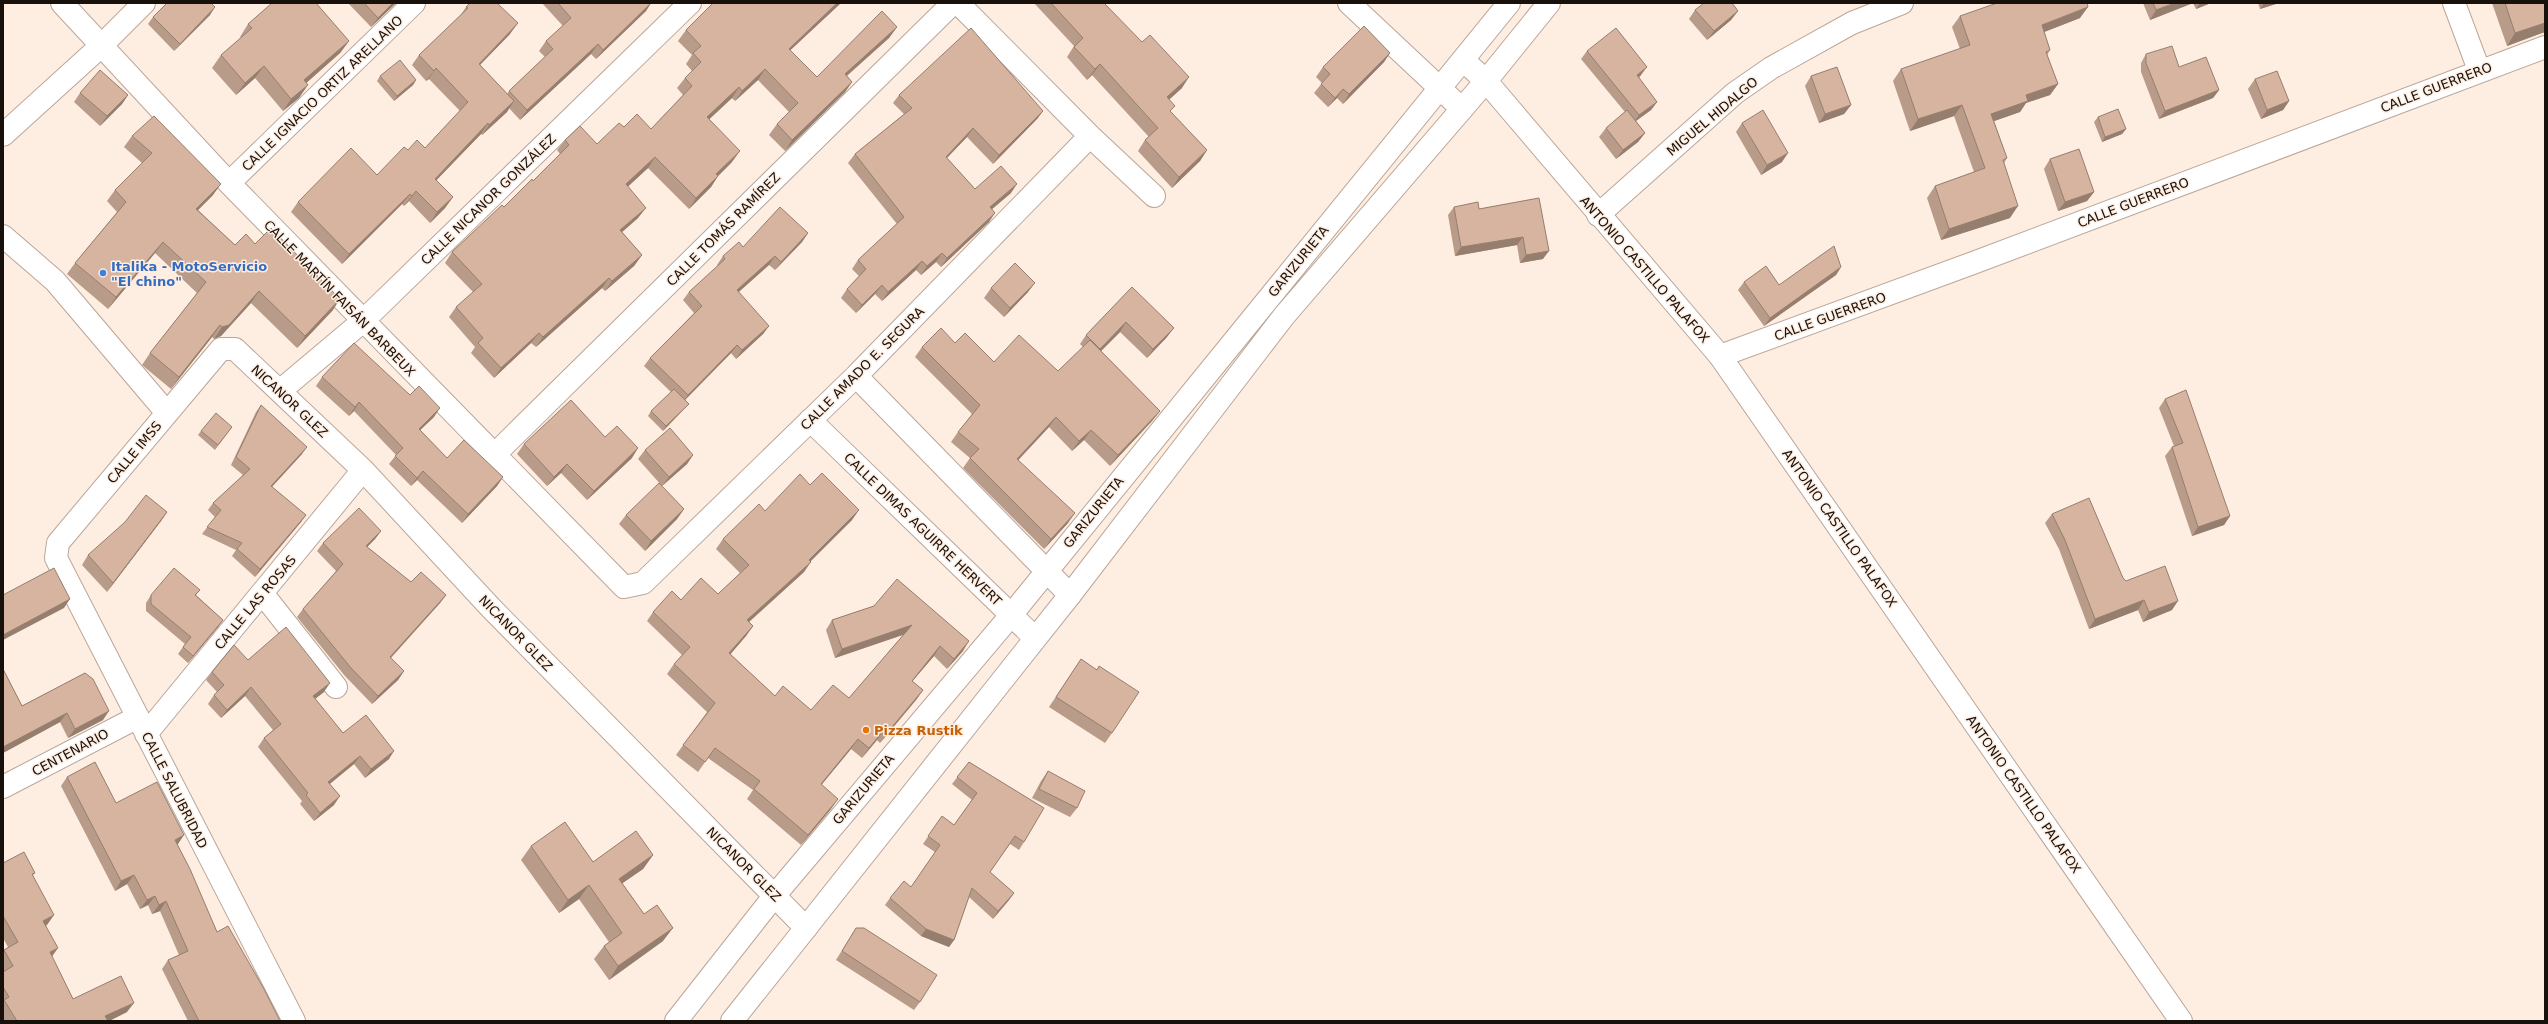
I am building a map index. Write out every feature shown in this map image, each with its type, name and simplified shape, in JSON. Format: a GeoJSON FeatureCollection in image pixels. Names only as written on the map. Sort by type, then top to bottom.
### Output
{"type":"FeatureCollection","features":[{"type":"Feature","properties":{"kind":"street","name":"CALLE MARTÍN FAISÁN BARBEUX"},"geometry":{"type":"LineString","coordinates":[[62,3],[229,183],[362,321],[624,587]]}},
{"type":"Feature","properties":{"kind":"street"},"geometry":{"type":"LineString","coordinates":[[3,135],[102,46],[144,3]]}},
{"type":"Feature","properties":{"kind":"street","name":"CALLE IGNACIO ORTIZ ARELLANO"},"geometry":{"type":"LineString","coordinates":[[229,183],[414,3]]}},
{"type":"Feature","properties":{"kind":"street","name":"CALLE NICANOR GONZÁLEZ"},"geometry":{"type":"LineString","coordinates":[[281,390],[362,321],[690,3]]}},
{"type":"Feature","properties":{"kind":"street","name":"CALLE TOMÁS RAMÍREZ"},"geometry":{"type":"LineString","coordinates":[[494,455],[953,3]]}},
{"type":"Feature","properties":{"kind":"street"},"geometry":{"type":"LineString","coordinates":[[958,3],[1090,136],[1154,196]]}},
{"type":"Feature","properties":{"kind":"street"},"geometry":{"type":"LineString","coordinates":[[1349,3],[1462,109]]}},
{"type":"Feature","properties":{"kind":"street","name":"GARIZURIETA"},"geometry":{"type":"LineString","coordinates":[[676,1021],[775,895],[1012,614],[1439,88],[1464,61],[1509,3]]}},
{"type":"Feature","properties":{"kind":"street","name":"GARIZURIETA"},"geometry":{"type":"LineString","coordinates":[[732,1021],[1070,595],[1284,316],[1486,81],[1550,3]]}},
{"type":"Feature","properties":{"kind":"street","name":"MIGUEL HIDALGO"},"geometry":{"type":"LineString","coordinates":[[1598,215],[1735,93],[1771,68],[1852,23],[1902,3]]}},
{"type":"Feature","properties":{"kind":"street"},"geometry":{"type":"LineString","coordinates":[[2454,3],[2479,70]]}},
{"type":"Feature","properties":{"kind":"street","name":"CALLE GUERRERO"},"geometry":{"type":"LineString","coordinates":[[1720,356],[1973,263],[2479,70],[2545,47]]}},
{"type":"Feature","properties":{"kind":"street","name":"ANTONIO CASTILLO PALAFOX"},"geometry":{"type":"LineString","coordinates":[[1464,61],[1486,81],[1598,215],[1720,356],[2181,1021]]}},
{"type":"Feature","properties":{"kind":"street","name":"CALLE AMADO E. SEGURA"},"geometry":{"type":"LineString","coordinates":[[624,587],[643,583],[856,376],[1090,136]]}},
{"type":"Feature","properties":{"kind":"street"},"geometry":{"type":"LineString","coordinates":[[3,236],[55,281],[167,413]]}},
{"type":"Feature","properties":{"kind":"street","name":"CALLE IMSS"},"geometry":{"type":"LineString","coordinates":[[56,558],[58,543],[221,349]]}},
{"type":"Feature","properties":{"kind":"street","name":"NICANOR GLEZ"},"geometry":{"type":"LineString","coordinates":[[221,349],[235,349],[281,390],[363,470],[497,614],[806,928]]}},
{"type":"Feature","properties":{"kind":"street"},"geometry":{"type":"LineString","coordinates":[[856,376],[1045,572],[1070,595]]}},
{"type":"Feature","properties":{"kind":"street","name":"CALLE DIMAS AGUIRRE HERVERT"},"geometry":{"type":"LineString","coordinates":[[810,420],[1012,614],[1035,638]]}},
{"type":"Feature","properties":{"kind":"street","name":"CALLE LAS ROSAS"},"geometry":{"type":"LineString","coordinates":[[142,725],[262,593],[363,470]]}},
{"type":"Feature","properties":{"kind":"street","name":"CALLE SALUBRIDAD"},"geometry":{"type":"LineString","coordinates":[[56,558],[294,1021]]}},
{"type":"Feature","properties":{"kind":"street"},"geometry":{"type":"LineString","coordinates":[[262,593],[336,687]]}},
{"type":"Feature","properties":{"kind":"street","name":"CENTENARIO"},"geometry":{"type":"LineString","coordinates":[[3,787],[142,725]]}},
{"type":"Feature","properties":{"kind":"building"},"geometry":{"type":"Polygon","coordinates":[[[167,3],[211,3],[215,7],[180,44],[153,17],[167,3]]]}},
{"type":"Feature","properties":{"kind":"building"},"geometry":{"type":"Polygon","coordinates":[[[272,3],[316,3],[349,41],[304,80],[308,85],[291,99],[264,66],[245,83],[221,55],[252,28],[248,24],[272,3]]]}},
{"type":"Feature","properties":{"kind":"building"},"geometry":{"type":"Polygon","coordinates":[[[364,3],[393,3],[378,18],[364,3]]]}},
{"type":"Feature","properties":{"kind":"building"},"geometry":{"type":"Polygon","coordinates":[[[470,3],[497,3],[518,23],[479,64],[514,101],[489,125],[488,123],[435,179],[453,197],[437,212],[416,191],[412,196],[410,194],[349,254],[298,202],[351,148],[377,175],[404,147],[408,150],[417,140],[425,148],[468,102],[436,68],[434,71],[419,55],[468,8],[466,7],[470,3]]]}},
{"type":"Feature","properties":{"kind":"building"},"geometry":{"type":"Polygon","coordinates":[[[558,3],[651,3],[603,50],[598,44],[527,110],[509,91],[553,49],[546,41],[571,18],[558,3]]]}},
{"type":"Feature","properties":{"kind":"building"},"geometry":{"type":"Polygon","coordinates":[[[713,3],[837,3],[789,49],[817,77],[882,11],[897,27],[845,74],[852,82],[792,140],[777,124],[798,103],[765,69],[742,91],[739,87],[707,117],[740,151],[716,174],[718,176],[696,198],[655,157],[626,184],[646,208],[620,230],[642,255],[612,281],[609,278],[543,337],[539,333],[501,368],[478,343],[483,338],[456,307],[482,284],[452,252],[502,205],[504,207],[532,179],[533,181],[569,145],[565,140],[580,126],[597,144],[619,123],[624,127],[637,114],[651,129],[692,86],[685,78],[701,62],[693,53],[701,46],[686,30],[713,3]]]}},
{"type":"Feature","properties":{"kind":"building"},"geometry":{"type":"Polygon","coordinates":[[[1051,3],[1104,3],[1142,42],[1150,35],[1189,77],[1167,97],[1175,106],[1170,111],[1207,150],[1179,177],[1145,140],[1158,128],[1100,64],[1095,69],[1074,47],[1083,38],[1051,3]]]}},
{"type":"Feature","properties":{"kind":"building"},"geometry":{"type":"Polygon","coordinates":[[[1704,3],[1732,3],[1738,11],[1714,31],[1695,10],[1704,3]]]}},
{"type":"Feature","properties":{"kind":"building"},"geometry":{"type":"Polygon","coordinates":[[[1997,3],[2087,3],[2088,7],[2042,25],[2050,50],[2046,52],[2058,84],[2026,95],[2028,101],[1991,114],[2007,158],[2003,160],[2018,206],[1949,229],[1935,186],[1985,168],[1962,105],[1918,119],[1901,69],[1970,45],[1960,16],[1997,3]]]}},
{"type":"Feature","properties":{"kind":"building"},"geometry":{"type":"Polygon","coordinates":[[[2153,3],[2175,3],[2156,10],[2153,3]]]}},
{"type":"Feature","properties":{"kind":"building"},"geometry":{"type":"Polygon","coordinates":[[[2505,3],[2545,3],[2545,23],[2515,33],[2505,3]]]}},
{"type":"Feature","properties":{"kind":"building"},"geometry":{"type":"Polygon","coordinates":[[[1364,26],[1390,53],[1349,94],[1343,89],[1335,98],[1321,84],[1330,74],[1323,67],[1364,26]]]}},
{"type":"Feature","properties":{"kind":"building"},"geometry":{"type":"Polygon","coordinates":[[[971,28],[1043,111],[999,155],[973,128],[946,157],[975,189],[1001,166],[1017,184],[990,207],[995,213],[947,258],[942,253],[927,266],[922,261],[888,292],[882,285],[862,305],[847,289],[866,269],[858,260],[904,217],[855,154],[912,108],[899,95],[971,28]]]}},
{"type":"Feature","properties":{"kind":"building"},"geometry":{"type":"Polygon","coordinates":[[[1616,28],[1647,67],[1637,75],[1657,102],[1639,115],[1587,51],[1616,28]]]}},
{"type":"Feature","properties":{"kind":"building"},"geometry":{"type":"Polygon","coordinates":[[[2172,46],[2179,67],[2206,57],[2219,90],[2165,111],[2146,63],[2146,54],[2172,46]]]}},
{"type":"Feature","properties":{"kind":"building"},"geometry":{"type":"Polygon","coordinates":[[[400,60],[416,80],[397,96],[380,76],[400,60]]]}},
{"type":"Feature","properties":{"kind":"building"},"geometry":{"type":"Polygon","coordinates":[[[1837,67],[1851,105],[1825,114],[1811,76],[1837,67]]]}},
{"type":"Feature","properties":{"kind":"building"},"geometry":{"type":"Polygon","coordinates":[[[100,70],[128,95],[107,116],[80,93],[100,70]]]}},
{"type":"Feature","properties":{"kind":"building"},"geometry":{"type":"Polygon","coordinates":[[[2277,71],[2289,101],[2267,110],[2255,79],[2277,71]]]}},
{"type":"Feature","properties":{"kind":"building"},"geometry":{"type":"Polygon","coordinates":[[[2118,109],[2126,129],[2105,137],[2098,117],[2118,109]]]}},
{"type":"Feature","properties":{"kind":"building"},"geometry":{"type":"Polygon","coordinates":[[[1627,110],[1645,133],[1623,150],[1606,128],[1627,110]]]}},
{"type":"Feature","properties":{"kind":"building"},"geometry":{"type":"Polygon","coordinates":[[[1763,110],[1788,153],[1767,165],[1742,123],[1763,110]]]}},
{"type":"Feature","properties":{"kind":"building"},"geometry":{"type":"Polygon","coordinates":[[[154,116],[221,184],[196,209],[235,245],[246,234],[255,244],[271,228],[340,299],[305,336],[259,291],[229,325],[222,327],[220,325],[179,377],[150,353],[206,282],[163,242],[116,297],[75,263],[126,202],[115,190],[152,153],[132,136],[154,116]]]}},
{"type":"Feature","properties":{"kind":"building"},"geometry":{"type":"Polygon","coordinates":[[[2079,149],[2094,192],[2065,202],[2050,159],[2079,149]]]}},
{"type":"Feature","properties":{"kind":"building"},"geometry":{"type":"Polygon","coordinates":[[[1539,198],[1549,251],[1526,255],[1523,237],[1461,247],[1454,207],[1478,202],[1479,209],[1539,198]]]}},
{"type":"Feature","properties":{"kind":"building"},"geometry":{"type":"Polygon","coordinates":[[[780,207],[808,233],[781,262],[775,256],[737,290],[769,326],[742,350],[737,345],[688,395],[650,358],[702,306],[689,292],[725,259],[723,256],[739,242],[743,247],[780,207]]]}},
{"type":"Feature","properties":{"kind":"building"},"geometry":{"type":"Polygon","coordinates":[[[1834,246],[1841,267],[1770,318],[1744,282],[1766,266],[1779,285],[1834,246]]]}},
{"type":"Feature","properties":{"kind":"building"},"geometry":{"type":"Polygon","coordinates":[[[1015,263],[1035,283],[1010,308],[991,288],[1015,263]]]}},
{"type":"Feature","properties":{"kind":"building"},"geometry":{"type":"Polygon","coordinates":[[[1132,287],[1174,328],[1153,349],[1126,322],[1100,349],[1086,335],[1132,287]]]}},
{"type":"Feature","properties":{"kind":"building"},"geometry":{"type":"Polygon","coordinates":[[[941,328],[955,343],[965,333],[994,362],[1019,335],[1058,371],[1090,340],[1160,411],[1118,455],[1091,430],[1079,441],[1056,417],[1017,459],[1075,513],[1051,539],[970,458],[979,449],[958,432],[980,405],[922,347],[941,328]]]}},
{"type":"Feature","properties":{"kind":"building"},"geometry":{"type":"Polygon","coordinates":[[[354,343],[410,395],[419,386],[440,408],[419,429],[447,458],[464,440],[503,477],[468,514],[423,471],[417,478],[395,456],[403,448],[359,402],[355,407],[322,377],[354,343]]]}},
{"type":"Feature","properties":{"kind":"building"},"geometry":{"type":"Polygon","coordinates":[[[674,389],[689,404],[666,426],[651,411],[674,389]]]}},
{"type":"Feature","properties":{"kind":"building"},"geometry":{"type":"Polygon","coordinates":[[[2186,390],[2230,516],[2198,527],[2172,447],[2183,443],[2165,399],[2186,390]]]}},
{"type":"Feature","properties":{"kind":"building"},"geometry":{"type":"Polygon","coordinates":[[[571,400],[605,437],[617,426],[638,448],[594,491],[567,464],[554,477],[524,444],[571,400]]]}},
{"type":"Feature","properties":{"kind":"building"},"geometry":{"type":"Polygon","coordinates":[[[261,405],[307,447],[271,486],[306,515],[260,569],[237,549],[242,543],[207,527],[221,510],[213,503],[250,469],[236,457],[261,405]]]}},
{"type":"Feature","properties":{"kind":"building"},"geometry":{"type":"Polygon","coordinates":[[[216,413],[232,427],[218,445],[201,431],[216,413]]]}},
{"type":"Feature","properties":{"kind":"building"},"geometry":{"type":"Polygon","coordinates":[[[670,428],[693,455],[669,477],[645,450],[670,428]]]}},
{"type":"Feature","properties":{"kind":"building"},"geometry":{"type":"Polygon","coordinates":[[[822,473],[859,510],[809,560],[811,562],[747,620],[753,626],[729,653],[775,696],[783,686],[811,710],[833,685],[849,698],[912,625],[842,649],[832,620],[874,606],[897,579],[969,641],[954,659],[940,646],[912,681],[923,690],[887,733],[884,730],[869,748],[858,739],[821,784],[838,799],[808,835],[754,789],[760,781],[715,748],[705,762],[683,745],[715,703],[674,664],[690,647],[653,612],[672,591],[681,600],[701,578],[718,594],[749,565],[723,539],[759,504],[765,511],[800,474],[810,485],[822,473]]]}},
{"type":"Feature","properties":{"kind":"building"},"geometry":{"type":"Polygon","coordinates":[[[659,483],[684,509],[651,541],[626,515],[659,483]]]}},
{"type":"Feature","properties":{"kind":"building"},"geometry":{"type":"Polygon","coordinates":[[[146,495],[167,512],[113,583],[88,555],[125,522],[146,495]]]}},
{"type":"Feature","properties":{"kind":"building"},"geometry":{"type":"Polygon","coordinates":[[[2089,498],[2123,578],[2126,581],[2165,566],[2178,601],[2149,612],[2144,600],[2095,619],[2065,540],[2052,514],[2089,498]]]}},
{"type":"Feature","properties":{"kind":"building"},"geometry":{"type":"Polygon","coordinates":[[[359,508],[381,531],[366,546],[411,582],[421,572],[446,595],[390,657],[404,671],[378,696],[351,668],[303,609],[343,564],[323,543],[359,508]]]}},
{"type":"Feature","properties":{"kind":"building"},"geometry":{"type":"Polygon","coordinates":[[[54,568],[70,599],[3,635],[3,595],[54,568]]]}},
{"type":"Feature","properties":{"kind":"building"},"geometry":{"type":"Polygon","coordinates":[[[174,568],[200,590],[195,595],[223,620],[193,656],[183,647],[191,637],[151,604],[151,595],[174,568]]]}},
{"type":"Feature","properties":{"kind":"building"},"geometry":{"type":"Polygon","coordinates":[[[286,627],[330,683],[313,696],[343,733],[366,715],[394,751],[371,769],[360,756],[328,782],[340,796],[320,813],[306,795],[308,793],[264,738],[281,724],[251,687],[227,710],[214,695],[224,685],[212,672],[234,645],[248,660],[286,627]]]}},
{"type":"Feature","properties":{"kind":"building"},"geometry":{"type":"Polygon","coordinates":[[[1081,659],[1097,670],[1099,666],[1139,692],[1112,733],[1056,697],[1081,659]]]}},
{"type":"Feature","properties":{"kind":"building"},"geometry":{"type":"Polygon","coordinates":[[[3,669],[22,706],[85,673],[93,679],[109,711],[75,729],[67,713],[3,747],[3,669]]]}},
{"type":"Feature","properties":{"kind":"building"},"geometry":{"type":"Polygon","coordinates":[[[95,762],[116,803],[157,782],[184,835],[175,840],[190,869],[217,932],[228,926],[264,989],[280,1021],[199,1021],[168,960],[188,951],[166,901],[159,905],[155,896],[147,900],[134,875],[121,881],[67,777],[95,762]]]}},
{"type":"Feature","properties":{"kind":"building"},"geometry":{"type":"Polygon","coordinates":[[[969,762],[1044,808],[1024,842],[1015,836],[990,872],[1014,893],[998,911],[972,888],[954,940],[926,929],[890,898],[904,881],[911,887],[940,845],[928,836],[942,816],[954,825],[977,793],[957,777],[969,762]]]}},
{"type":"Feature","properties":{"kind":"building"},"geometry":{"type":"Polygon","coordinates":[[[1048,771],[1085,791],[1077,808],[1039,789],[1048,771]]]}},
{"type":"Feature","properties":{"kind":"building"},"geometry":{"type":"Polygon","coordinates":[[[565,822],[593,862],[636,831],[653,855],[619,879],[644,914],[657,905],[673,928],[618,966],[604,946],[622,933],[589,885],[568,900],[531,846],[565,822]]]}},
{"type":"Feature","properties":{"kind":"building"},"geometry":{"type":"Polygon","coordinates":[[[24,852],[35,873],[32,874],[54,915],[43,921],[58,948],[50,952],[73,999],[121,976],[134,1003],[105,1016],[108,1021],[17,1021],[4,1000],[9,997],[3,987],[3,972],[13,966],[4,950],[18,942],[3,916],[3,863],[24,852]]]}},
{"type":"Feature","properties":{"kind":"building"},"geometry":{"type":"Polygon","coordinates":[[[856,928],[864,928],[937,975],[920,1002],[842,951],[856,928]]]}},
{"type":"Feature","properties":{"kind":"place","name":"Italika - MotoServicio \"El chino\""},"geometry":{"type":"Point","coordinates":[103,273]}},
{"type":"Feature","properties":{"kind":"place","name":"Pizza Rustik"},"geometry":{"type":"Point","coordinates":[866,730]}}]}
